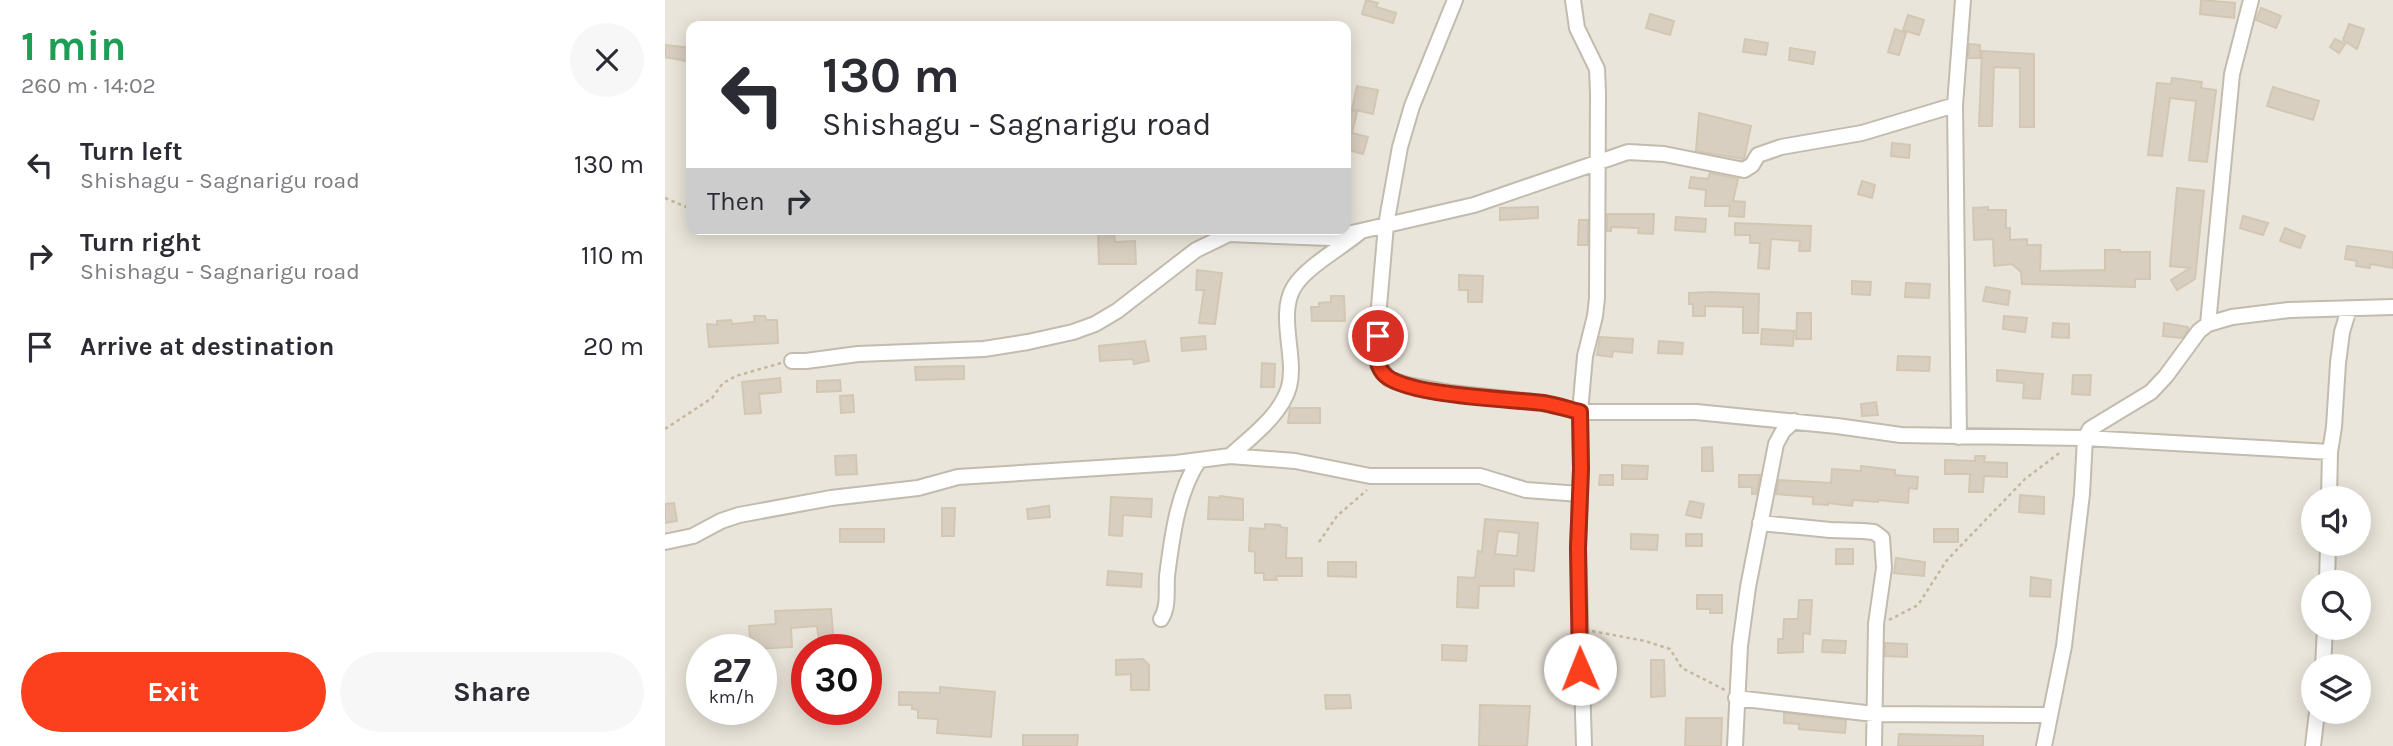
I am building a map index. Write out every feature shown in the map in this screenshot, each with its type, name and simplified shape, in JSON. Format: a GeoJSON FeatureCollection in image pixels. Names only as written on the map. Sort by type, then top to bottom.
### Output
{"type":"FeatureCollection","features":[{"type":"Feature","properties":{"kind":"street"},"geometry":{"type":"LineString","coordinates":[[1455,0],[1412,106],[1400,147],[1386,225],[1377,354],[1378,365],[1389,379],[1424,389],[1544,404],[1580,412],[1696,412],[1794,421],[1901,436],[2085,438],[2330,452]]}},
{"type":"Feature","properties":{"kind":"street"},"geometry":{"type":"LineString","coordinates":[[1573,0],[1577,28],[1597,69],[1599,162],[1597,298],[1585,356],[1580,412],[1578,548],[1584,746]]}},
{"type":"Feature","properties":{"kind":"street"},"geometry":{"type":"LineString","coordinates":[[1959,437],[1955,105],[1963,0]]}},
{"type":"Feature","properties":{"kind":"street"},"geometry":{"type":"LineString","coordinates":[[2208,324],[2232,74],[2251,0]]}},
{"type":"Feature","properties":{"kind":"street"},"geometry":{"type":"LineString","coordinates":[[1351,233],[1474,205],[1628,152],[1664,154],[1744,170],[1752,165],[1758,155],[1781,147],[1862,133],[1955,105]]}},
{"type":"Feature","properties":{"kind":"street"},"geometry":{"type":"LineString","coordinates":[[1230,456],[1264,424],[1277,409],[1289,388],[1287,330],[1290,300],[1295,285],[1309,270],[1362,231]]}},
{"type":"Feature","properties":{"kind":"street"},"geometry":{"type":"LineString","coordinates":[[792,360],[984,349],[1073,332],[1095,324],[1117,311],[1196,250],[1227,235]]}},
{"type":"Feature","properties":{"kind":"street"},"geometry":{"type":"LineString","coordinates":[[1254,235],[1330,238],[1344,235]]}},
{"type":"Feature","properties":{"kind":"street"},"geometry":{"type":"LineString","coordinates":[[2044,746],[2069,609],[2082,494],[2085,438],[2090,429],[2151,392],[2199,331],[2208,324],[2232,317],[2289,310],[2393,307]]}},
{"type":"Feature","properties":{"kind":"street"},"geometry":{"type":"LineString","coordinates":[[2329,486],[2340,348],[2349,309]]}},
{"type":"Feature","properties":{"kind":"street"},"geometry":{"type":"LineString","coordinates":[[1735,746],[1736,698],[1748,587],[1759,523],[1768,494],[1776,444],[1783,431],[1794,421]]}},
{"type":"Feature","properties":{"kind":"street"},"geometry":{"type":"LineString","coordinates":[[665,542],[693,536],[739,515],[831,498],[918,488],[958,477],[1230,456],[1294,461],[1370,476],[1480,476],[1526,490],[1580,494]]}},
{"type":"Feature","properties":{"kind":"street"},"geometry":{"type":"LineString","coordinates":[[1161,619],[1166,607],[1167,577],[1177,519],[1187,480],[1199,460]]}},
{"type":"Feature","properties":{"kind":"street"},"geometry":{"type":"LineString","coordinates":[[1759,523],[1874,532],[1882,538],[1883,584],[1876,624],[1874,746]]}},
{"type":"Feature","properties":{"kind":"street"},"geometry":{"type":"LineString","coordinates":[[1736,698],[1874,714],[2050,715]]}},
{"type":"Feature","properties":{"kind":"street"},"geometry":{"type":"LineString","coordinates":[[2313,746],[2316,724]]}},
{"type":"Feature","properties":{"kind":"path"},"geometry":{"type":"LineString","coordinates":[[665,198],[686,207]]}},
{"type":"Feature","properties":{"kind":"path"},"geometry":{"type":"LineString","coordinates":[[665,429],[712,398],[723,383],[761,368],[792,360]]}},
{"type":"Feature","properties":{"kind":"path"},"geometry":{"type":"LineString","coordinates":[[1876,624],[1891,620],[1918,605],[1947,560],[2025,479],[2064,451]]}},
{"type":"Feature","properties":{"kind":"path"},"geometry":{"type":"LineString","coordinates":[[1319,542],[1337,516],[1383,476]]}},
{"type":"Feature","properties":{"kind":"path"},"geometry":{"type":"LineString","coordinates":[[1579,629],[1645,640],[1670,649],[1682,668],[1718,685],[1736,698]]}},
{"type":"Feature","properties":{"kind":"shaded area"},"geometry":{"type":"Polygon","coordinates":[[[665,0],[2393,0],[2393,746],[665,746],[665,0]]]}},
{"type":"Feature","properties":{"kind":"building"},"geometry":{"type":"Polygon","coordinates":[[[1366,0],[1378,3],[1376,7],[1396,13],[1393,23],[1362,14],[1366,0]]]}},
{"type":"Feature","properties":{"kind":"building"},"geometry":{"type":"Polygon","coordinates":[[[2201,0],[2235,3],[2234,18],[2200,14],[2201,0]]]}},
{"type":"Feature","properties":{"kind":"building"},"geometry":{"type":"Polygon","coordinates":[[[2261,8],[2281,16],[2276,28],[2256,20],[2261,8]]]}},
{"type":"Feature","properties":{"kind":"building"},"geometry":{"type":"Polygon","coordinates":[[[1650,14],[1674,21],[1670,35],[1646,28],[1650,14]]]}},
{"type":"Feature","properties":{"kind":"building"},"geometry":{"type":"Polygon","coordinates":[[[1908,15],[1924,20],[1919,35],[1903,30],[1908,15]]]}},
{"type":"Feature","properties":{"kind":"building"},"geometry":{"type":"Polygon","coordinates":[[[2349,24],[2364,29],[2357,49],[2343,40],[2349,24]]]}},
{"type":"Feature","properties":{"kind":"building"},"geometry":{"type":"Polygon","coordinates":[[[1895,29],[1906,33],[1899,55],[1888,52],[1895,29]]]}},
{"type":"Feature","properties":{"kind":"building"},"geometry":{"type":"Polygon","coordinates":[[[1745,39],[1768,43],[1766,55],[1743,52],[1745,39]]]}},
{"type":"Feature","properties":{"kind":"building"},"geometry":{"type":"Polygon","coordinates":[[[2335,39],[2345,44],[2339,53],[2330,47],[2335,39]]]}},
{"type":"Feature","properties":{"kind":"building"},"geometry":{"type":"Polygon","coordinates":[[[1969,44],[1980,45],[1980,58],[1968,58],[1969,44]]]}},
{"type":"Feature","properties":{"kind":"building"},"geometry":{"type":"Polygon","coordinates":[[[665,45],[686,47],[686,61],[665,57],[665,45]]]}},
{"type":"Feature","properties":{"kind":"building"},"geometry":{"type":"Polygon","coordinates":[[[1790,48],[1815,52],[1813,64],[1789,60],[1790,48]]]}},
{"type":"Feature","properties":{"kind":"building"},"geometry":{"type":"Polygon","coordinates":[[[1982,51],[2034,54],[2034,127],[2020,127],[2020,68],[1994,67],[1992,126],[1979,126],[1982,51]]]}},
{"type":"Feature","properties":{"kind":"building"},"geometry":{"type":"Polygon","coordinates":[[[2172,78],[2202,82],[2201,88],[2216,90],[2207,162],[2189,160],[2196,101],[2170,98],[2162,156],[2148,155],[2157,83],[2171,84],[2172,78]]]}},
{"type":"Feature","properties":{"kind":"building"},"geometry":{"type":"Polygon","coordinates":[[[1357,86],[1378,90],[1373,114],[1352,109],[1357,86]]]}},
{"type":"Feature","properties":{"kind":"building"},"geometry":{"type":"Polygon","coordinates":[[[2273,87],[2319,101],[2313,120],[2267,106],[2273,87]]]}},
{"type":"Feature","properties":{"kind":"building"},"geometry":{"type":"Polygon","coordinates":[[[1351,110],[1357,112],[1352,133],[1368,137],[1363,154],[1351,151],[1351,110]]]}},
{"type":"Feature","properties":{"kind":"building"},"geometry":{"type":"Polygon","coordinates":[[[1699,113],[1751,126],[1744,159],[1696,151],[1699,113]]]}},
{"type":"Feature","properties":{"kind":"building"},"geometry":{"type":"Polygon","coordinates":[[[1892,143],[1910,145],[1909,158],[1891,156],[1892,143]]]}},
{"type":"Feature","properties":{"kind":"building"},"geometry":{"type":"Polygon","coordinates":[[[1710,173],[1738,179],[1733,201],[1745,202],[1744,217],[1729,216],[1730,206],[1705,206],[1706,190],[1689,188],[1691,177],[1708,179],[1710,173]]]}},
{"type":"Feature","properties":{"kind":"building"},"geometry":{"type":"Polygon","coordinates":[[[1862,181],[1875,185],[1872,198],[1858,194],[1862,181]]]}},
{"type":"Feature","properties":{"kind":"building"},"geometry":{"type":"Polygon","coordinates":[[[2177,188],[2204,191],[2195,279],[2177,290],[2171,280],[2190,268],[2170,266],[2177,188]]]}},
{"type":"Feature","properties":{"kind":"building"},"geometry":{"type":"Polygon","coordinates":[[[1538,207],[1538,218],[1500,220],[1500,208],[1538,207]]]}},
{"type":"Feature","properties":{"kind":"building"},"geometry":{"type":"Polygon","coordinates":[[[1988,207],[1988,210],[2006,210],[2006,228],[2010,228],[2010,240],[2027,239],[2027,245],[2041,245],[2040,271],[2105,270],[2105,250],[2150,252],[2150,279],[2135,279],[2135,287],[2022,284],[2021,272],[2012,264],[1994,266],[1993,239],[1974,240],[1973,208],[1988,207]]]}},
{"type":"Feature","properties":{"kind":"building"},"geometry":{"type":"Polygon","coordinates":[[[1607,214],[1654,214],[1653,234],[1638,233],[1639,228],[1611,227],[1611,231],[1607,231],[1607,214]]]}},
{"type":"Feature","properties":{"kind":"building"},"geometry":{"type":"Polygon","coordinates":[[[2243,216],[2268,223],[2263,235],[2240,228],[2243,216]]]}},
{"type":"Feature","properties":{"kind":"building"},"geometry":{"type":"Polygon","coordinates":[[[1676,217],[1706,219],[1705,232],[1675,230],[1676,217]]]}},
{"type":"Feature","properties":{"kind":"building"},"geometry":{"type":"Polygon","coordinates":[[[1579,220],[1588,220],[1588,245],[1578,245],[1579,220]]]}},
{"type":"Feature","properties":{"kind":"building"},"geometry":{"type":"Polygon","coordinates":[[[1735,223],[1811,226],[1810,251],[1799,251],[1800,241],[1771,239],[1769,269],[1758,268],[1760,243],[1750,243],[1750,235],[1735,235],[1735,223]]]}},
{"type":"Feature","properties":{"kind":"building"},"geometry":{"type":"Polygon","coordinates":[[[2285,228],[2305,236],[2300,248],[2280,241],[2285,228]]]}},
{"type":"Feature","properties":{"kind":"building"},"geometry":{"type":"Polygon","coordinates":[[[1098,235],[1114,235],[1115,242],[1135,241],[1136,264],[1099,264],[1098,235]]]}},
{"type":"Feature","properties":{"kind":"building"},"geometry":{"type":"Polygon","coordinates":[[[2347,246],[2393,252],[2393,268],[2370,264],[2370,268],[2356,266],[2357,261],[2345,259],[2347,246]]]}},
{"type":"Feature","properties":{"kind":"building"},"geometry":{"type":"Polygon","coordinates":[[[1197,270],[1222,273],[1215,324],[1199,323],[1204,290],[1196,290],[1197,270]]]}},
{"type":"Feature","properties":{"kind":"building"},"geometry":{"type":"Polygon","coordinates":[[[1459,275],[1483,276],[1482,302],[1468,302],[1468,290],[1459,290],[1459,275]]]}},
{"type":"Feature","properties":{"kind":"building"},"geometry":{"type":"Polygon","coordinates":[[[1852,281],[1871,282],[1870,295],[1852,294],[1852,281]]]}},
{"type":"Feature","properties":{"kind":"building"},"geometry":{"type":"Polygon","coordinates":[[[1906,283],[1930,284],[1929,298],[1905,297],[1906,283]]]}},
{"type":"Feature","properties":{"kind":"building"},"geometry":{"type":"Polygon","coordinates":[[[1986,287],[2010,291],[2008,305],[1983,301],[1986,287]]]}},
{"type":"Feature","properties":{"kind":"building"},"geometry":{"type":"Polygon","coordinates":[[[1689,293],[1759,294],[1758,333],[1743,333],[1743,307],[1705,306],[1705,316],[1693,316],[1689,293]]]}},
{"type":"Feature","properties":{"kind":"building"},"geometry":{"type":"Polygon","coordinates":[[[1331,296],[1344,296],[1345,321],[1312,321],[1311,307],[1331,302],[1331,296]]]}},
{"type":"Feature","properties":{"kind":"building"},"geometry":{"type":"Polygon","coordinates":[[[1797,313],[1811,313],[1811,339],[1796,339],[1797,313]]]}},
{"type":"Feature","properties":{"kind":"building"},"geometry":{"type":"Polygon","coordinates":[[[754,316],[777,320],[778,343],[709,347],[707,324],[717,325],[717,321],[731,320],[732,324],[755,322],[754,316]]]}},
{"type":"Feature","properties":{"kind":"building"},"geometry":{"type":"Polygon","coordinates":[[[2004,316],[2027,318],[2025,332],[2003,329],[2004,316]]]}},
{"type":"Feature","properties":{"kind":"building"},"geometry":{"type":"Polygon","coordinates":[[[2053,323],[2069,324],[2069,338],[2052,337],[2053,323]]]}},
{"type":"Feature","properties":{"kind":"building"},"geometry":{"type":"Polygon","coordinates":[[[2164,323],[2188,327],[2188,330],[2182,338],[2163,336],[2164,323]]]}},
{"type":"Feature","properties":{"kind":"building"},"geometry":{"type":"Polygon","coordinates":[[[1762,329],[1794,331],[1793,346],[1761,344],[1762,329]]]}},
{"type":"Feature","properties":{"kind":"building"},"geometry":{"type":"Polygon","coordinates":[[[1205,336],[1206,349],[1182,351],[1181,338],[1205,336]]]}},
{"type":"Feature","properties":{"kind":"building"},"geometry":{"type":"Polygon","coordinates":[[[1600,337],[1633,339],[1632,353],[1613,351],[1612,357],[1597,355],[1600,337]]]}},
{"type":"Feature","properties":{"kind":"building"},"geometry":{"type":"Polygon","coordinates":[[[1145,341],[1149,361],[1134,364],[1133,359],[1100,361],[1099,346],[1145,341]]]}},
{"type":"Feature","properties":{"kind":"building"},"geometry":{"type":"Polygon","coordinates":[[[1659,341],[1683,343],[1682,354],[1658,353],[1659,341]]]}},
{"type":"Feature","properties":{"kind":"building"},"geometry":{"type":"Polygon","coordinates":[[[1898,356],[1930,357],[1929,371],[1897,370],[1898,356]]]}},
{"type":"Feature","properties":{"kind":"building"},"geometry":{"type":"Polygon","coordinates":[[[1262,363],[1275,364],[1274,387],[1261,387],[1262,363]]]}},
{"type":"Feature","properties":{"kind":"building"},"geometry":{"type":"Polygon","coordinates":[[[964,366],[964,379],[916,380],[915,367],[964,366]]]}},
{"type":"Feature","properties":{"kind":"building"},"geometry":{"type":"Polygon","coordinates":[[[1997,370],[2043,374],[2040,399],[2023,398],[2024,383],[1997,381],[1997,370]]]}},
{"type":"Feature","properties":{"kind":"building"},"geometry":{"type":"Polygon","coordinates":[[[2073,375],[2091,375],[2090,395],[2072,394],[2073,375]]]}},
{"type":"Feature","properties":{"kind":"building"},"geometry":{"type":"Polygon","coordinates":[[[780,378],[781,392],[759,394],[761,413],[745,414],[742,382],[780,378]]]}},
{"type":"Feature","properties":{"kind":"building"},"geometry":{"type":"Polygon","coordinates":[[[840,380],[841,391],[817,392],[817,381],[840,380]]]}},
{"type":"Feature","properties":{"kind":"building"},"geometry":{"type":"Polygon","coordinates":[[[853,395],[854,412],[841,413],[840,396],[853,395]]]}},
{"type":"Feature","properties":{"kind":"building"},"geometry":{"type":"Polygon","coordinates":[[[1876,402],[1878,415],[1862,416],[1861,404],[1876,402]]]}},
{"type":"Feature","properties":{"kind":"building"},"geometry":{"type":"Polygon","coordinates":[[[1290,408],[1320,408],[1320,423],[1288,423],[1290,408]]]}},
{"type":"Feature","properties":{"kind":"building"},"geometry":{"type":"Polygon","coordinates":[[[1712,447],[1713,471],[1702,471],[1702,448],[1712,447]]]}},
{"type":"Feature","properties":{"kind":"building"},"geometry":{"type":"Polygon","coordinates":[[[856,455],[857,474],[836,475],[835,456],[856,455]]]}},
{"type":"Feature","properties":{"kind":"building"},"geometry":{"type":"Polygon","coordinates":[[[1975,456],[1985,456],[1984,462],[2007,463],[2007,477],[1984,476],[1983,492],[1969,492],[1970,474],[1945,474],[1945,460],[1975,461],[1975,456]]]}},
{"type":"Feature","properties":{"kind":"building"},"geometry":{"type":"Polygon","coordinates":[[[1622,465],[1648,466],[1647,479],[1622,479],[1622,465]]]}},
{"type":"Feature","properties":{"kind":"building"},"geometry":{"type":"Polygon","coordinates":[[[1861,466],[1895,470],[1895,475],[1918,477],[1917,489],[1909,488],[1908,503],[1853,500],[1852,506],[1813,504],[1813,497],[1776,494],[1779,480],[1831,483],[1832,469],[1861,471],[1861,466]]]}},
{"type":"Feature","properties":{"kind":"building"},"geometry":{"type":"Polygon","coordinates":[[[1600,475],[1613,475],[1613,485],[1599,485],[1600,475]]]}},
{"type":"Feature","properties":{"kind":"building"},"geometry":{"type":"Polygon","coordinates":[[[1739,475],[1760,475],[1756,494],[1752,494],[1752,487],[1739,487],[1739,475]]]}},
{"type":"Feature","properties":{"kind":"building"},"geometry":{"type":"Polygon","coordinates":[[[2020,495],[2044,497],[2044,514],[2019,512],[2020,495]]]}},
{"type":"Feature","properties":{"kind":"building"},"geometry":{"type":"Polygon","coordinates":[[[1111,497],[1152,499],[1151,517],[1123,515],[1122,536],[1109,535],[1111,497]]]}},
{"type":"Feature","properties":{"kind":"building"},"geometry":{"type":"Polygon","coordinates":[[[1209,497],[1243,499],[1243,520],[1208,519],[1209,497]]]}},
{"type":"Feature","properties":{"kind":"building"},"geometry":{"type":"Polygon","coordinates":[[[1690,501],[1704,504],[1701,518],[1686,515],[1690,501]]]}},
{"type":"Feature","properties":{"kind":"building"},"geometry":{"type":"Polygon","coordinates":[[[674,503],[677,521],[665,523],[665,504],[674,503]]]}},
{"type":"Feature","properties":{"kind":"building"},"geometry":{"type":"Polygon","coordinates":[[[1049,506],[1050,517],[1028,519],[1027,509],[1049,506]]]}},
{"type":"Feature","properties":{"kind":"building"},"geometry":{"type":"Polygon","coordinates":[[[942,508],[955,508],[954,536],[942,536],[942,508]]]}},
{"type":"Feature","properties":{"kind":"building"},"geometry":{"type":"Polygon","coordinates":[[[1485,519],[1538,523],[1534,571],[1514,569],[1514,586],[1479,586],[1478,608],[1457,607],[1458,577],[1475,578],[1478,551],[1482,552],[1485,519]],[[1498,531],[1495,554],[1517,556],[1519,533],[1498,531]]]}},
{"type":"Feature","properties":{"kind":"building"},"geometry":{"type":"Polygon","coordinates":[[[1265,524],[1287,528],[1286,558],[1302,558],[1302,576],[1276,576],[1277,580],[1264,580],[1264,573],[1255,573],[1255,552],[1249,551],[1250,528],[1265,529],[1265,524]]]}},
{"type":"Feature","properties":{"kind":"building"},"geometry":{"type":"Polygon","coordinates":[[[840,529],[884,529],[884,542],[840,542],[840,529]]]}},
{"type":"Feature","properties":{"kind":"building"},"geometry":{"type":"Polygon","coordinates":[[[1934,529],[1958,529],[1958,542],[1934,542],[1934,529]]]}},
{"type":"Feature","properties":{"kind":"building"},"geometry":{"type":"Polygon","coordinates":[[[1631,534],[1658,535],[1657,550],[1631,549],[1631,534]]]}},
{"type":"Feature","properties":{"kind":"building"},"geometry":{"type":"Polygon","coordinates":[[[1686,534],[1702,534],[1702,546],[1686,546],[1686,534]]]}},
{"type":"Feature","properties":{"kind":"building"},"geometry":{"type":"Polygon","coordinates":[[[1836,549],[1853,549],[1853,564],[1836,564],[1836,549]]]}},
{"type":"Feature","properties":{"kind":"building"},"geometry":{"type":"Polygon","coordinates":[[[1896,558],[1925,562],[1924,576],[1894,573],[1896,558]]]}},
{"type":"Feature","properties":{"kind":"building"},"geometry":{"type":"Polygon","coordinates":[[[1328,562],[1356,562],[1356,577],[1328,576],[1328,562]]]}},
{"type":"Feature","properties":{"kind":"building"},"geometry":{"type":"Polygon","coordinates":[[[1108,571],[1142,574],[1141,587],[1107,585],[1108,571]]]}},
{"type":"Feature","properties":{"kind":"building"},"geometry":{"type":"Polygon","coordinates":[[[2031,577],[2051,580],[2050,597],[2030,596],[2031,577]]]}},
{"type":"Feature","properties":{"kind":"building"},"geometry":{"type":"Polygon","coordinates":[[[1697,595],[1722,595],[1722,613],[1697,609],[1697,595]]]}},
{"type":"Feature","properties":{"kind":"building"},"geometry":{"type":"Polygon","coordinates":[[[1799,600],[1812,600],[1810,634],[1803,633],[1803,652],[1778,653],[1778,639],[1783,639],[1784,619],[1798,619],[1799,600]]]}},
{"type":"Feature","properties":{"kind":"building"},"geometry":{"type":"Polygon","coordinates":[[[831,609],[833,634],[818,634],[817,626],[791,628],[791,647],[777,648],[777,634],[750,634],[749,626],[776,624],[775,611],[831,609]]]}},
{"type":"Feature","properties":{"kind":"building"},"geometry":{"type":"Polygon","coordinates":[[[1823,640],[1846,641],[1845,653],[1822,652],[1823,640]]]}},
{"type":"Feature","properties":{"kind":"building"},"geometry":{"type":"Polygon","coordinates":[[[1885,643],[1907,644],[1907,657],[1885,656],[1885,643]]]}},
{"type":"Feature","properties":{"kind":"building"},"geometry":{"type":"Polygon","coordinates":[[[1442,645],[1467,646],[1466,661],[1442,660],[1442,645]]]}},
{"type":"Feature","properties":{"kind":"building"},"geometry":{"type":"Polygon","coordinates":[[[1143,659],[1149,665],[1149,690],[1131,690],[1131,674],[1116,675],[1116,660],[1143,659]]]}},
{"type":"Feature","properties":{"kind":"building"},"geometry":{"type":"Polygon","coordinates":[[[1651,660],[1664,660],[1665,696],[1651,697],[1651,660]]]}},
{"type":"Feature","properties":{"kind":"building"},"geometry":{"type":"Polygon","coordinates":[[[940,687],[995,692],[991,737],[937,733],[938,719],[918,718],[918,710],[912,709],[912,705],[899,705],[899,692],[940,693],[940,687]]]}},
{"type":"Feature","properties":{"kind":"building"},"geometry":{"type":"Polygon","coordinates":[[[1325,695],[1350,695],[1351,708],[1326,709],[1325,695]]]}},
{"type":"Feature","properties":{"kind":"building"},"geometry":{"type":"Polygon","coordinates":[[[1480,705],[1530,706],[1527,746],[1479,746],[1480,705]]]}},
{"type":"Feature","properties":{"kind":"building"},"geometry":{"type":"Polygon","coordinates":[[[1784,713],[1846,720],[1845,733],[1799,729],[1799,724],[1784,723],[1784,713]]]}},
{"type":"Feature","properties":{"kind":"building"},"geometry":{"type":"Polygon","coordinates":[[[1686,718],[1722,718],[1721,746],[1685,746],[1686,718]]]}},
{"type":"Feature","properties":{"kind":"building"},"geometry":{"type":"Polygon","coordinates":[[[1899,734],[1983,736],[1983,746],[1898,746],[1899,734]]]}},
{"type":"Feature","properties":{"kind":"building"},"geometry":{"type":"Polygon","coordinates":[[[1023,735],[1078,735],[1077,746],[1023,746],[1023,735]]]}},
{"type":"Feature","properties":{"kind":"route"},"geometry":{"type":"LineString","coordinates":[[1378,336],[1378,365],[1389,379],[1408,386],[1544,404],[1580,412],[1580,669]]}}]}
